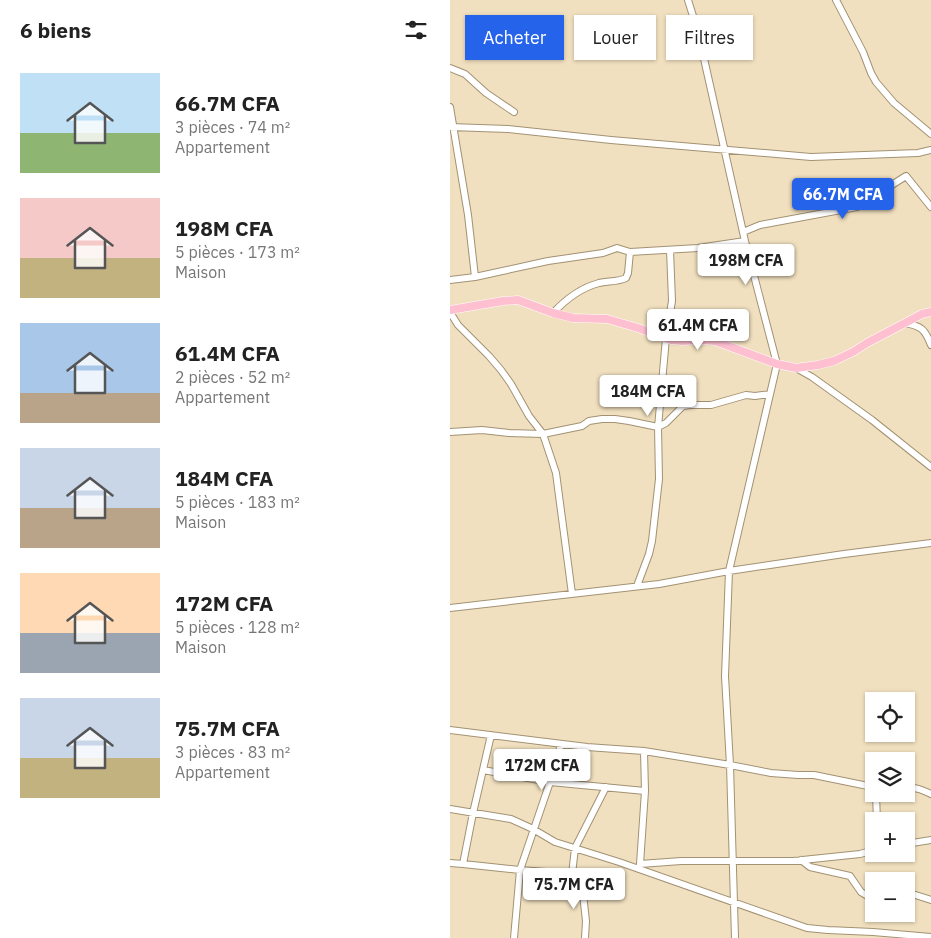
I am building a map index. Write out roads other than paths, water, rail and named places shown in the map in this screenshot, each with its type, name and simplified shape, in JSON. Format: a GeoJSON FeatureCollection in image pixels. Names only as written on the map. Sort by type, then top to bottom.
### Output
{"type":"FeatureCollection","features":[{"type":"Feature","properties":{"kind":"main road"},"geometry":{"type":"LineString","coordinates":[[450,311],[518,300],[572,318],[607,319],[666,338],[682,341],[715,340],[777,364],[796,368],[818,366],[834,361],[922,314],[931,312]]}},
{"type":"Feature","properties":{"kind":"street"},"geometry":{"type":"LineString","coordinates":[[688,0],[698,32],[745,241],[777,364],[729,570],[725,676],[730,765],[735,938]]}},
{"type":"Feature","properties":{"kind":"street"},"geometry":{"type":"LineString","coordinates":[[836,0],[864,52],[876,82],[894,103],[931,134]]}},
{"type":"Feature","properties":{"kind":"street"},"geometry":{"type":"LineString","coordinates":[[450,68],[465,74],[486,93],[514,112]]}},
{"type":"Feature","properties":{"kind":"street"},"geometry":{"type":"LineString","coordinates":[[450,107],[468,215],[475,277]]}},
{"type":"Feature","properties":{"kind":"street"},"geometry":{"type":"LineString","coordinates":[[452,127],[508,129],[811,157],[918,154],[931,150]]}},
{"type":"Feature","properties":{"kind":"street"},"geometry":{"type":"LineString","coordinates":[[743,232],[760,225],[857,207],[906,176],[931,207]]}},
{"type":"Feature","properties":{"kind":"street"},"geometry":{"type":"LineString","coordinates":[[450,280],[475,277],[548,261],[602,253],[617,248],[630,252],[670,250],[745,241]]}},
{"type":"Feature","properties":{"kind":"street"},"geometry":{"type":"LineString","coordinates":[[637,586],[652,541],[659,479],[658,427],[666,338],[672,301],[670,250]]}},
{"type":"Feature","properties":{"kind":"street"},"geometry":{"type":"LineString","coordinates":[[553,313],[564,300],[574,294],[597,284],[626,278],[630,252]]}},
{"type":"Feature","properties":{"kind":"street"},"geometry":{"type":"LineString","coordinates":[[450,311],[458,325],[501,370],[529,416],[543,434],[556,473],[572,594]]}},
{"type":"Feature","properties":{"kind":"street"},"geometry":{"type":"LineString","coordinates":[[905,323],[922,328],[931,345]]}},
{"type":"Feature","properties":{"kind":"street"},"geometry":{"type":"LineString","coordinates":[[796,368],[812,377],[872,420],[931,467]]}},
{"type":"Feature","properties":{"kind":"street"},"geometry":{"type":"LineString","coordinates":[[450,432],[482,430],[543,434],[582,426],[589,421],[602,419],[629,421],[658,427],[666,423],[684,406],[690,404],[710,405],[746,395],[770,394]]}},
{"type":"Feature","properties":{"kind":"street"},"geometry":{"type":"LineString","coordinates":[[450,608],[659,584],[729,570],[931,543]]}},
{"type":"Feature","properties":{"kind":"street"},"geometry":{"type":"LineString","coordinates":[[450,730],[644,752],[771,772],[814,775],[865,786]]}},
{"type":"Feature","properties":{"kind":"street"},"geometry":{"type":"LineString","coordinates":[[464,864],[472,813],[491,736]]}},
{"type":"Feature","properties":{"kind":"street"},"geometry":{"type":"LineString","coordinates":[[514,938],[520,870],[561,744]]}},
{"type":"Feature","properties":{"kind":"street"},"geometry":{"type":"LineString","coordinates":[[640,866],[645,791],[644,752]]}},
{"type":"Feature","properties":{"kind":"street"},"geometry":{"type":"LineString","coordinates":[[482,770],[550,782],[645,791]]}},
{"type":"Feature","properties":{"kind":"street"},"geometry":{"type":"LineString","coordinates":[[572,874],[575,848],[606,787]]}},
{"type":"Feature","properties":{"kind":"street"},"geometry":{"type":"LineString","coordinates":[[915,787],[931,794]]}},
{"type":"Feature","properties":{"kind":"street"},"geometry":{"type":"LineString","coordinates":[[450,809],[511,819],[555,842],[640,866],[807,928],[931,937]]}},
{"type":"Feature","properties":{"kind":"street"},"geometry":{"type":"LineString","coordinates":[[915,843],[931,840]]}},
{"type":"Feature","properties":{"kind":"street"},"geometry":{"type":"LineString","coordinates":[[640,866],[681,861],[801,860],[865,853]]}},
{"type":"Feature","properties":{"kind":"street"},"geometry":{"type":"LineString","coordinates":[[801,860],[810,866],[850,876],[865,894]]}},
{"type":"Feature","properties":{"kind":"street"},"geometry":{"type":"LineString","coordinates":[[450,863],[580,876],[582,879],[586,921],[585,938]]}},
{"type":"Feature","properties":{"kind":"street"},"geometry":{"type":"LineString","coordinates":[[915,895],[931,900]]}}]}
